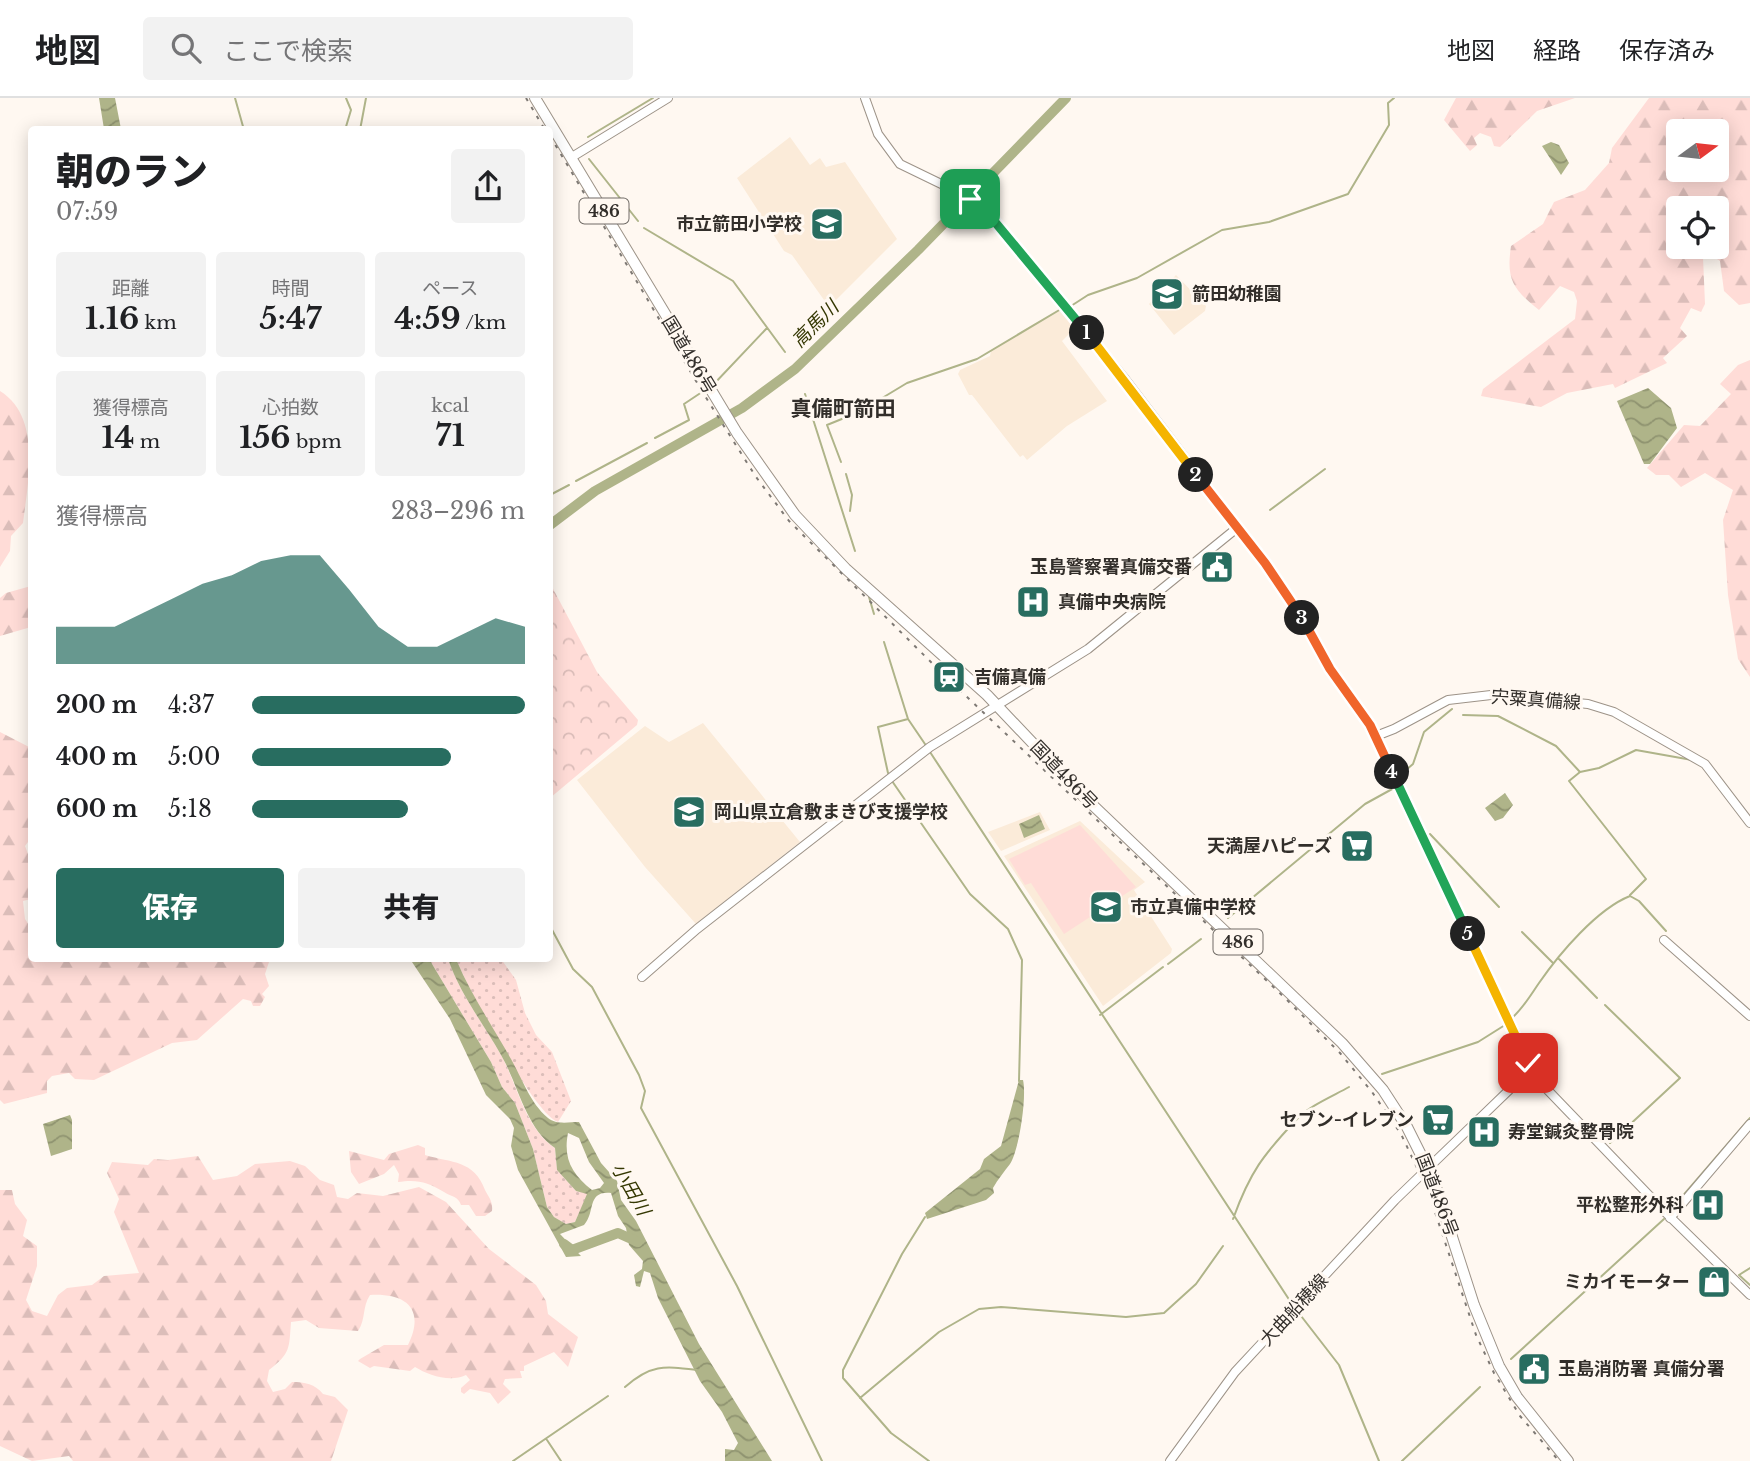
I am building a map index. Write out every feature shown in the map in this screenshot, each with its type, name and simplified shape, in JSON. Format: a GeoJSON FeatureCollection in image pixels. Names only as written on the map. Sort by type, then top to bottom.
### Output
{"type":"FeatureCollection","features":[{"type":"Feature","properties":{"kind":"highway","name":"国道486号"},"geometry":{"type":"LineString","coordinates":[[535,98],[553,126]]}},
{"type":"Feature","properties":{"kind":"highway","name":"国道486号"},"geometry":{"type":"LineString","coordinates":[[553,127],[751,456],[788,507],[846,569],[998,705],[1079,792],[1342,1043],[1383,1090],[1428,1167],[1447,1214],[1474,1305],[1499,1366],[1517,1397],[1568,1461]]}},
{"type":"Feature","properties":{"kind":"street"},"geometry":{"type":"LineString","coordinates":[[572,157],[668,98]]}},
{"type":"Feature","properties":{"kind":"street"},"geometry":{"type":"LineString","coordinates":[[865,98],[878,134],[900,164],[968,197],[995,222],[1117,369],[1283,589],[1330,669],[1376,736],[1531,1069],[1548,1092],[1750,1295]]}},
{"type":"Feature","properties":{"kind":"street"},"geometry":{"type":"LineString","coordinates":[[642,977],[697,929],[927,749],[1088,649],[1237,528]]}},
{"type":"Feature","properties":{"kind":"street","name":"宍粟真備線"},"geometry":{"type":"LineString","coordinates":[[1376,736],[1452,699],[1491,695],[1588,704],[1614,712],[1705,764],[1750,823]]}},
{"type":"Feature","properties":{"kind":"street"},"geometry":{"type":"LineString","coordinates":[[1664,940],[1750,1016]]}},
{"type":"Feature","properties":{"kind":"street"},"geometry":{"type":"LineString","coordinates":[[1428,1167],[1531,1069]]}},
{"type":"Feature","properties":{"kind":"street"},"geometry":{"type":"LineString","coordinates":[[1670,1217],[1750,1125]]}},
{"type":"Feature","properties":{"kind":"street","name":"大曲船穂線"},"geometry":{"type":"LineString","coordinates":[[1170,1461],[1235,1372],[1428,1167]]}},
{"type":"Feature","properties":{"kind":"shaded area","name":"市立箭田小学校"},"geometry":{"type":"Polygon","coordinates":[[[790,137],[810,165],[820,158],[826,167],[845,162],[897,239],[829,307],[792,255],[784,251],[737,178],[790,137]]]}},
{"type":"Feature","properties":{"kind":"shaded area"},"geometry":{"type":"Polygon","coordinates":[[[1176,275],[1206,306],[1205,311],[1174,335],[1149,304],[1176,275]]]}},
{"type":"Feature","properties":{"kind":"shaded area"},"geometry":{"type":"Polygon","coordinates":[[[1063,309],[1077,326],[1062,341],[1107,401],[1067,426],[1027,460],[1023,455],[1020,457],[972,395],[969,395],[958,374],[960,370],[990,356],[991,351],[1032,325],[1063,309]]]}},
{"type":"Feature","properties":{"kind":"shaded area","name":"岡山県立倉敷まきび支援学校"},"geometry":{"type":"Polygon","coordinates":[[[703,723],[800,842],[696,924],[645,867],[577,780],[645,726],[669,742],[703,723]]]}},
{"type":"Feature","properties":{"kind":"shaded area"},"geometry":{"type":"Polygon","coordinates":[[[1040,812],[1050,830],[1001,851],[988,832],[1040,812]]]}},
{"type":"Feature","properties":{"kind":"shaded area"},"geometry":{"type":"Polygon","coordinates":[[[1080,821],[1145,882],[1134,890],[1172,949],[1171,953],[1103,1006],[1004,856],[1080,821]]]}},
{"type":"Feature","properties":{"kind":"green space"},"geometry":{"type":"Polygon","coordinates":[[[1456,98],[1575,98],[1537,111],[1500,147],[1494,146],[1491,137],[1480,133],[1474,138],[1477,145],[1470,151],[1444,120],[1456,98]]]}},
{"type":"Feature","properties":{"kind":"green space"},"geometry":{"type":"Polygon","coordinates":[[[1649,98],[1750,98],[1750,303],[1739,305],[1724,291],[1720,261],[1717,259],[1729,259],[1729,196],[1666,196],[1666,259],[1703,259],[1705,304],[1701,312],[1691,308],[1680,328],[1687,336],[1663,358],[1667,363],[1615,388],[1613,384],[1567,393],[1541,407],[1481,396],[1483,389],[1575,319],[1577,301],[1574,292],[1560,286],[1539,310],[1523,296],[1511,276],[1511,246],[1543,224],[1554,202],[1585,190],[1609,163],[1612,148],[1649,98]]]}},
{"type":"Feature","properties":{"kind":"green space"},"geometry":{"type":"Polygon","coordinates":[[[1750,360],[1750,677],[1738,659],[1728,595],[1723,520],[1733,490],[1705,473],[1681,487],[1669,475],[1656,475],[1647,468],[1684,425],[1700,426],[1731,394],[1720,384],[1738,365],[1750,360]]]}},
{"type":"Feature","properties":{"kind":"green space"},"geometry":{"type":"Polygon","coordinates":[[[0,391],[13,402],[22,417],[28,442],[28,480],[23,523],[11,536],[10,551],[0,567],[0,391]]]}},
{"type":"Feature","properties":{"kind":"green space"},"geometry":{"type":"Polygon","coordinates":[[[28,587],[28,628],[0,636],[0,598],[6,593],[28,587]]]}},
{"type":"Feature","properties":{"kind":"green space"},"geometry":{"type":"Polygon","coordinates":[[[553,589],[597,672],[638,720],[637,725],[553,795],[553,589]]]}},
{"type":"Feature","properties":{"kind":"green space"},"geometry":{"type":"Polygon","coordinates":[[[0,732],[28,746],[28,842],[25,846],[28,854],[28,900],[23,901],[28,924],[28,962],[269,962],[265,974],[269,986],[262,994],[265,997],[260,1006],[253,1006],[251,1001],[243,999],[197,1040],[172,1043],[94,1080],[75,1079],[69,1073],[52,1076],[47,1081],[47,1093],[4,1104],[0,1100],[0,732]]]}},
{"type":"Feature","properties":{"kind":"green space"},"geometry":{"type":"Polygon","coordinates":[[[1080,825],[1136,887],[1064,934],[1031,883],[1025,885],[1009,859],[1080,825]]]}},
{"type":"Feature","properties":{"kind":"green space"},"geometry":{"type":"Polygon","coordinates":[[[431,962],[449,962],[465,996],[501,1055],[529,1118],[545,1140],[555,1148],[557,1170],[576,1191],[588,1193],[575,1222],[566,1224],[554,1217],[547,1207],[533,1149],[515,1103],[502,1087],[491,1062],[431,962]]]}},
{"type":"Feature","properties":{"kind":"green space"},"geometry":{"type":"Polygon","coordinates":[[[457,962],[503,962],[516,980],[525,1013],[536,1035],[552,1052],[571,1101],[558,1122],[547,1114],[518,1075],[457,962]]]}},
{"type":"Feature","properties":{"kind":"green space"},"geometry":{"type":"Polygon","coordinates":[[[418,1145],[425,1148],[425,1155],[461,1164],[475,1173],[490,1200],[492,1211],[485,1216],[476,1216],[469,1205],[461,1205],[456,1198],[433,1186],[417,1181],[398,1182],[399,1174],[394,1165],[384,1174],[359,1184],[351,1172],[349,1151],[384,1160],[389,1154],[418,1145]]]}},
{"type":"Feature","properties":{"kind":"green space"},"geometry":{"type":"Polygon","coordinates":[[[198,1156],[213,1180],[237,1176],[255,1164],[290,1161],[305,1166],[320,1180],[334,1185],[337,1197],[348,1199],[357,1193],[383,1196],[419,1187],[446,1202],[489,1249],[536,1285],[546,1301],[548,1314],[578,1337],[568,1367],[554,1352],[524,1366],[524,1371],[520,1371],[522,1378],[505,1379],[503,1384],[511,1392],[498,1404],[490,1393],[470,1389],[464,1394],[461,1392],[461,1388],[470,1380],[466,1375],[446,1378],[415,1367],[410,1371],[374,1366],[370,1368],[358,1361],[384,1345],[408,1345],[415,1321],[409,1305],[402,1300],[370,1295],[358,1331],[319,1328],[306,1320],[291,1322],[288,1349],[269,1370],[267,1381],[273,1392],[285,1389],[292,1382],[305,1383],[323,1394],[335,1397],[348,1410],[331,1461],[73,1461],[69,1456],[32,1461],[0,1446],[0,1190],[12,1190],[15,1204],[27,1220],[23,1236],[37,1246],[37,1266],[26,1300],[32,1311],[47,1316],[58,1295],[67,1288],[92,1285],[104,1276],[139,1273],[114,1212],[119,1199],[107,1173],[112,1162],[148,1165],[154,1159],[198,1156]]]}},
{"type":"Feature","properties":{"kind":"water"},"geometry":{"type":"Polygon","coordinates":[[[99,98],[115,98],[120,126],[104,126],[99,98]]]}},
{"type":"Feature","properties":{"kind":"water"},"geometry":{"type":"Polygon","coordinates":[[[1551,142],[1559,145],[1569,163],[1561,175],[1542,146],[1551,142]]]}},
{"type":"Feature","properties":{"kind":"water"},"geometry":{"type":"Polygon","coordinates":[[[1648,388],[1671,408],[1677,428],[1650,464],[1644,464],[1617,401],[1648,388]]]}},
{"type":"Feature","properties":{"kind":"water"},"geometry":{"type":"Polygon","coordinates":[[[1505,793],[1513,805],[1503,818],[1495,821],[1485,808],[1505,793]]]}},
{"type":"Feature","properties":{"kind":"water"},"geometry":{"type":"Polygon","coordinates":[[[1039,815],[1045,829],[1024,838],[1019,824],[1039,815]]]}},
{"type":"Feature","properties":{"kind":"water"},"geometry":{"type":"Polygon","coordinates":[[[412,962],[431,962],[491,1062],[502,1087],[515,1103],[533,1149],[547,1207],[554,1217],[566,1224],[575,1222],[587,1194],[576,1191],[557,1170],[555,1148],[529,1118],[507,1067],[465,996],[449,962],[457,962],[536,1105],[555,1122],[579,1122],[601,1163],[617,1181],[621,1200],[636,1221],[699,1344],[772,1461],[725,1461],[725,1449],[734,1450],[738,1443],[722,1412],[700,1381],[658,1298],[650,1273],[644,1271],[640,1287],[636,1286],[634,1275],[642,1269],[643,1261],[629,1245],[626,1228],[618,1216],[611,1193],[598,1195],[584,1225],[560,1234],[581,1256],[566,1257],[518,1170],[511,1146],[514,1128],[510,1119],[486,1095],[450,1019],[412,962]],[[568,1133],[568,1158],[574,1172],[592,1190],[600,1188],[604,1183],[589,1162],[579,1138],[568,1133]]]}},
{"type":"Feature","properties":{"kind":"water"},"geometry":{"type":"Polygon","coordinates":[[[1019,1080],[1023,1080],[1024,1088],[1019,1136],[1010,1164],[993,1188],[994,1193],[986,1200],[927,1219],[925,1213],[980,1169],[984,1159],[1001,1146],[1019,1080]]]}},
{"type":"Feature","properties":{"kind":"water"},"geometry":{"type":"Polygon","coordinates":[[[70,1115],[72,1149],[51,1156],[43,1124],[70,1115]]]}},
{"type":"Feature","properties":{"kind":"waterway"},"geometry":{"type":"LineString","coordinates":[[235,98],[243,126]]}},
{"type":"Feature","properties":{"kind":"waterway"},"geometry":{"type":"LineString","coordinates":[[346,98],[351,110],[346,126]]}},
{"type":"Feature","properties":{"kind":"waterway"},"geometry":{"type":"LineString","coordinates":[[361,126],[366,98]]}},
{"type":"Feature","properties":{"kind":"waterway"},"geometry":{"type":"LineString","coordinates":[[588,137],[653,98]]}},
{"type":"Feature","properties":{"kind":"waterway","name":"高馬川"},"geometry":{"type":"LineString","coordinates":[[553,523],[595,491],[742,408],[795,369],[918,250],[1066,98]]}},
{"type":"Feature","properties":{"kind":"waterway"},"geometry":{"type":"LineString","coordinates":[[1071,306],[1088,295],[1137,278],[1222,230],[1269,222],[1348,194],[1389,125],[1388,103],[1394,98]]}},
{"type":"Feature","properties":{"kind":"waterway"},"geometry":{"type":"LineString","coordinates":[[589,159],[638,221]]}},
{"type":"Feature","properties":{"kind":"waterway"},"geometry":{"type":"LineString","coordinates":[[644,228],[733,281],[785,352]]}},
{"type":"Feature","properties":{"kind":"waterway"},"geometry":{"type":"LineString","coordinates":[[841,462],[827,425],[859,412],[907,383],[977,359],[1061,309]]}},
{"type":"Feature","properties":{"kind":"waterway"},"geometry":{"type":"LineString","coordinates":[[713,385],[767,328]]}},
{"type":"Feature","properties":{"kind":"waterway","name":"高馬川"},"geometry":{"type":"LineString","coordinates":[[794,367],[796,371]]}},
{"type":"Feature","properties":{"kind":"waterway"},"geometry":{"type":"LineString","coordinates":[[655,438],[689,420],[684,404],[705,390]]}},
{"type":"Feature","properties":{"kind":"waterway"},"geometry":{"type":"LineString","coordinates":[[805,394],[855,551]]}},
{"type":"Feature","properties":{"kind":"waterway"},"geometry":{"type":"LineString","coordinates":[[576,481],[647,443]]}},
{"type":"Feature","properties":{"kind":"waterway"},"geometry":{"type":"LineString","coordinates":[[1270,510],[1325,469]]}},
{"type":"Feature","properties":{"kind":"waterway"},"geometry":{"type":"LineString","coordinates":[[846,474],[852,495],[850,511]]}},
{"type":"Feature","properties":{"kind":"waterway"},"geometry":{"type":"LineString","coordinates":[[553,493],[569,485]]}},
{"type":"Feature","properties":{"kind":"waterway"},"geometry":{"type":"LineString","coordinates":[[869,597],[874,614]]}},
{"type":"Feature","properties":{"kind":"waterway"},"geometry":{"type":"LineString","coordinates":[[884,642],[908,719],[927,747]]}},
{"type":"Feature","properties":{"kind":"waterway"},"geometry":{"type":"LineString","coordinates":[[1399,776],[1413,764],[1424,732],[1452,709]]}},
{"type":"Feature","properties":{"kind":"waterway"},"geometry":{"type":"LineString","coordinates":[[1463,715],[1498,716],[1556,746],[1580,772],[1599,768],[1636,750],[1692,760]]}},
{"type":"Feature","properties":{"kind":"waterway"},"geometry":{"type":"LineString","coordinates":[[888,773],[878,727],[908,719]]}},
{"type":"Feature","properties":{"kind":"waterway"},"geometry":{"type":"LineString","coordinates":[[930,752],[1292,1304]]}},
{"type":"Feature","properties":{"kind":"waterway"},"geometry":{"type":"LineString","coordinates":[[1580,772],[1569,781],[1646,879],[1630,895]]}},
{"type":"Feature","properties":{"kind":"waterway"},"geometry":{"type":"LineString","coordinates":[[892,781],[970,894],[1008,929],[1022,960],[1019,1081]]}},
{"type":"Feature","properties":{"kind":"waterway"},"geometry":{"type":"LineString","coordinates":[[1228,918],[1365,804],[1394,788]]}},
{"type":"Feature","properties":{"kind":"waterway"},"geometry":{"type":"LineString","coordinates":[[1430,834],[1499,907]]}},
{"type":"Feature","properties":{"kind":"waterway"},"geometry":{"type":"LineString","coordinates":[[1512,1018],[1568,946],[1617,902],[1630,896],[1639,901],[1666,931]]}},
{"type":"Feature","properties":{"kind":"waterway"},"geometry":{"type":"LineString","coordinates":[[553,932],[573,969],[592,987],[639,1075],[645,1091],[641,1108],[737,1286],[822,1461]]}},
{"type":"Feature","properties":{"kind":"waterway"},"geometry":{"type":"LineString","coordinates":[[1522,932],[1553,963]]}},
{"type":"Feature","properties":{"kind":"waterway"},"geometry":{"type":"LineString","coordinates":[[1168,964],[1201,939]]}},
{"type":"Feature","properties":{"kind":"waterway"},"geometry":{"type":"LineString","coordinates":[[1559,959],[1597,998]]}},
{"type":"Feature","properties":{"kind":"waterway"},"geometry":{"type":"LineString","coordinates":[[1100,1015],[1163,967]]}},
{"type":"Feature","properties":{"kind":"waterway"},"geometry":{"type":"LineString","coordinates":[[1605,1005],[1680,1078],[1610,1143]]}},
{"type":"Feature","properties":{"kind":"waterway"},"geometry":{"type":"LineString","coordinates":[[1382,1074],[1478,1042],[1505,1025]]}},
{"type":"Feature","properties":{"kind":"waterway"},"geometry":{"type":"LineString","coordinates":[[1233,1219],[1252,1176],[1275,1143],[1302,1114],[1349,1087]]}},
{"type":"Feature","properties":{"kind":"waterway"},"geometry":{"type":"LineString","coordinates":[[1674,1206],[1750,1118]]}},
{"type":"Feature","properties":{"kind":"waterway"},"geometry":{"type":"LineString","coordinates":[[925,1217],[902,1254],[843,1370],[843,1378],[891,1433],[929,1461]]}},
{"type":"Feature","properties":{"kind":"waterway"},"geometry":{"type":"LineString","coordinates":[[1511,1359],[1664,1219]]}},
{"type":"Feature","properties":{"kind":"waterway"},"geometry":{"type":"LineString","coordinates":[[564,1244],[572,1250],[618,1233],[638,1242]]}},
{"type":"Feature","properties":{"kind":"waterway"},"geometry":{"type":"LineString","coordinates":[[860,1398],[939,1332],[979,1309],[1001,1307],[1126,1317],[1164,1313],[1196,1284],[1223,1246]]}},
{"type":"Feature","properties":{"kind":"waterway"},"geometry":{"type":"LineString","coordinates":[[1750,1268],[1739,1275],[1750,1285]]}},
{"type":"Feature","properties":{"kind":"waterway"},"geometry":{"type":"LineString","coordinates":[[1298,1312],[1339,1365],[1379,1461]]}},
{"type":"Feature","properties":{"kind":"waterway"},"geometry":{"type":"LineString","coordinates":[[625,1387],[643,1374],[658,1368],[697,1370]]}},
{"type":"Feature","properties":{"kind":"waterway"},"geometry":{"type":"LineString","coordinates":[[1402,1461],[1480,1387]]}},
{"type":"Feature","properties":{"kind":"waterway"},"geometry":{"type":"LineString","coordinates":[[513,1461],[608,1396]]}},
{"type":"Feature","properties":{"kind":"waterway"},"geometry":{"type":"LineString","coordinates":[[547,1440],[561,1461]]}},
{"type":"Feature","properties":{"kind":"railway"},"geometry":{"type":"LineString","coordinates":[[526,98],[543,126]]}},
{"type":"Feature","properties":{"kind":"railway"},"geometry":{"type":"LineString","coordinates":[[553,141],[705,396],[756,477],[789,521],[948,679],[1285,998],[1340,1053],[1372,1092],[1401,1134],[1428,1191],[1476,1335],[1494,1373],[1520,1416],[1559,1461]]}},
{"type":"Feature","properties":{"kind":"place","name":"市立箭田小学校"},"geometry":{"type":"Point","coordinates":[827,224]}},
{"type":"Feature","properties":{"kind":"place","name":"箭田幼稚園"},"geometry":{"type":"Point","coordinates":[1167,294]}},
{"type":"Feature","properties":{"kind":"place","name":"玉島警察署真備交番"},"geometry":{"type":"Point","coordinates":[1217,567]}},
{"type":"Feature","properties":{"kind":"place","name":"真備中央病院"},"geometry":{"type":"Point","coordinates":[1033,602]}},
{"type":"Feature","properties":{"kind":"place","name":"吉備真備"},"geometry":{"type":"Point","coordinates":[949,677]}},
{"type":"Feature","properties":{"kind":"place","name":"岡山県立倉敷まきび支援学校"},"geometry":{"type":"Point","coordinates":[689,812]}},
{"type":"Feature","properties":{"kind":"place","name":"天満屋ハピーズ"},"geometry":{"type":"Point","coordinates":[1357,846]}},
{"type":"Feature","properties":{"kind":"place","name":"市立真備中学校"},"geometry":{"type":"Point","coordinates":[1106,907]}},
{"type":"Feature","properties":{"kind":"place","name":"セブン-イレブン"},"geometry":{"type":"Point","coordinates":[1438,1120]}},
{"type":"Feature","properties":{"kind":"place","name":"寿堂鍼灸整骨院"},"geometry":{"type":"Point","coordinates":[1484,1132]}},
{"type":"Feature","properties":{"kind":"place","name":"平松整形外科"},"geometry":{"type":"Point","coordinates":[1708,1205]}},
{"type":"Feature","properties":{"kind":"place","name":"ミカイモーター"},"geometry":{"type":"Point","coordinates":[1714,1282]}},
{"type":"Feature","properties":{"kind":"place","name":"玉島消防署 真備分署"},"geometry":{"type":"Point","coordinates":[1534,1369]}},
{"type":"Feature","properties":{"kind":"district","name":"真備町箭田"},"geometry":{"type":"Point","coordinates":[843,409]}},
{"type":"Feature","properties":{"kind":"route"},"geometry":{"type":"LineString","coordinates":[[970,199],[995,222],[1125,379],[1265,563],[1298,611],[1330,669],[1376,736],[1528,1063]]}},
{"type":"Feature","properties":{"kind":"water label","name":"小田川"},"geometry":{"type":"Point","coordinates":[631,1189]}}]}
